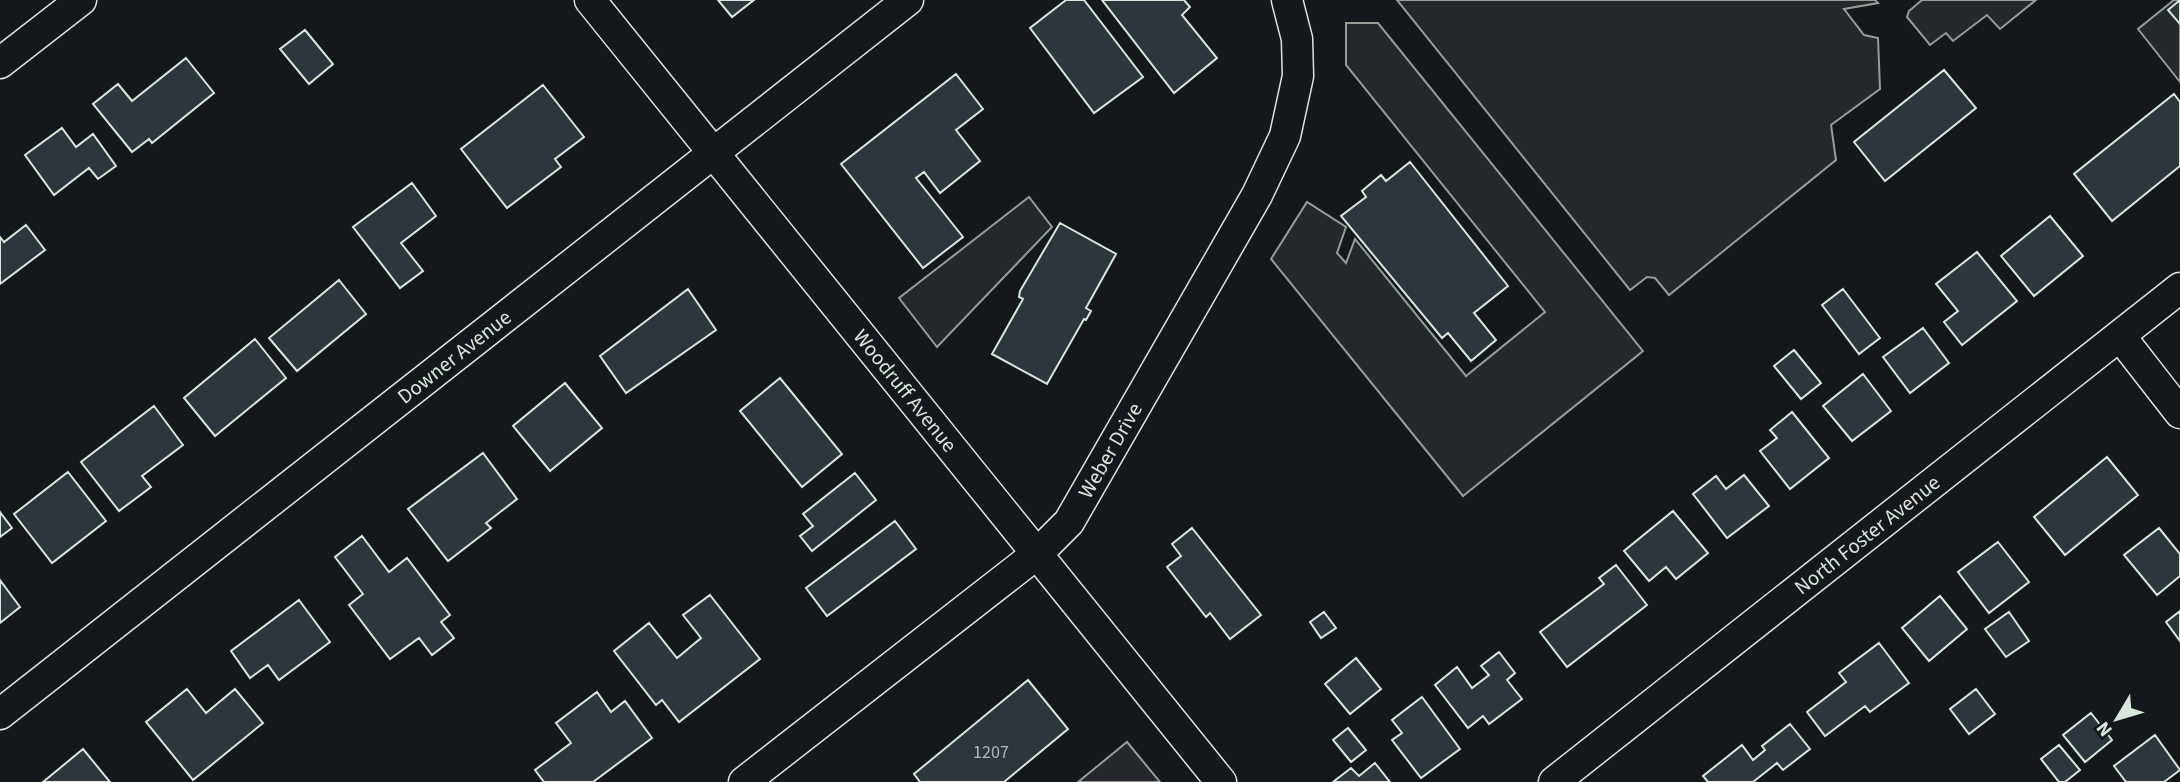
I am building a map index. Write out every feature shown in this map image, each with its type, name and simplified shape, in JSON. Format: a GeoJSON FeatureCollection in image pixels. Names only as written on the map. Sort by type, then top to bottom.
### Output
{"type":"FeatureCollection","features":[{"type":"Feature","properties":{"kind":"street"},"geometry":{"type":"LineString","coordinates":[[0,64],[81,0]]}},
{"type":"Feature","properties":{"kind":"street","name":"Woodruff Avenue"},"geometry":{"type":"LineString","coordinates":[[590,0],[1221,782]]}},
{"type":"Feature","properties":{"kind":"street","name":"Downer Avenue"},"geometry":{"type":"LineString","coordinates":[[0,715],[908,0]]}},
{"type":"Feature","properties":{"kind":"street","name":"Weber Drive"},"geometry":{"type":"LineString","coordinates":[[744,782],[1038,553],[1069,522],[1257,195],[1285,136],[1298,76],[1297,39],[1287,0]]}},
{"type":"Feature","properties":{"kind":"street","name":"North Foster Avenue"},"geometry":{"type":"LineString","coordinates":[[1554,782],[2180,288]]}},
{"type":"Feature","properties":{"kind":"street"},"geometry":{"type":"LineString","coordinates":[[2120,336],[2180,413]]}},
{"type":"Feature","properties":{"kind":"shaded area"},"geometry":{"type":"Polygon","coordinates":[[[1397,0],[1875,0],[1878,3],[1844,9],[1864,35],[1878,38],[1880,89],[1831,125],[1836,160],[1669,295],[1655,278],[1647,277],[1630,290],[1397,0]]]}},
{"type":"Feature","properties":{"kind":"shaded area"},"geometry":{"type":"Polygon","coordinates":[[[1922,0],[2036,0],[2000,29],[1987,15],[1953,41],[1946,33],[1930,45],[1907,17],[1909,11],[1922,0]]]}},
{"type":"Feature","properties":{"kind":"shaded area"},"geometry":{"type":"Polygon","coordinates":[[[2174,0],[2180,0],[2180,82],[2138,29],[2174,0]]]}},
{"type":"Feature","properties":{"kind":"shaded area"},"geometry":{"type":"Polygon","coordinates":[[[1346,23],[1378,23],[1643,351],[1463,496],[1271,259],[1307,202],[1346,227],[1337,253],[1346,263],[1355,239],[1466,376],[1545,312],[1346,65],[1346,23]]]}},
{"type":"Feature","properties":{"kind":"shaded area"},"geometry":{"type":"Polygon","coordinates":[[[1029,197],[1052,227],[937,347],[899,298],[1029,197]]]}},
{"type":"Feature","properties":{"kind":"shaded area"},"geometry":{"type":"Polygon","coordinates":[[[1127,742],[1160,782],[1078,782],[1127,742]]]}},
{"type":"Feature","properties":{"kind":"building"},"geometry":{"type":"Polygon","coordinates":[[[718,0],[754,0],[732,17],[718,0]]]}},
{"type":"Feature","properties":{"kind":"building"},"geometry":{"type":"Polygon","coordinates":[[[1066,0],[1084,0],[1143,77],[1094,113],[1030,28],[1066,0]]]}},
{"type":"Feature","properties":{"kind":"building"},"geometry":{"type":"Polygon","coordinates":[[[1102,0],[1184,0],[1190,7],[1182,15],[1217,58],[1174,93],[1102,0]]]}},
{"type":"Feature","properties":{"kind":"building"},"geometry":{"type":"Polygon","coordinates":[[[2180,0],[2180,24],[2168,10],[2180,0]]]}},
{"type":"Feature","properties":{"kind":"building"},"geometry":{"type":"Polygon","coordinates":[[[305,30],[333,64],[309,84],[280,49],[305,30]]]}},
{"type":"Feature","properties":{"kind":"building"},"geometry":{"type":"Polygon","coordinates":[[[186,58],[214,93],[152,143],[149,139],[132,152],[93,104],[118,84],[132,101],[186,58]]]}},
{"type":"Feature","properties":{"kind":"building"},"geometry":{"type":"Polygon","coordinates":[[[1944,70],[1976,108],[1885,181],[1854,142],[1944,70]]]}},
{"type":"Feature","properties":{"kind":"building"},"geometry":{"type":"Polygon","coordinates":[[[956,74],[983,109],[956,130],[980,161],[940,193],[924,172],[916,178],[963,237],[923,268],[841,164],[956,74]]]}},
{"type":"Feature","properties":{"kind":"building"},"geometry":{"type":"Polygon","coordinates":[[[543,85],[584,137],[555,159],[561,167],[507,208],[461,149],[543,85]]]}},
{"type":"Feature","properties":{"kind":"building"},"geometry":{"type":"Polygon","coordinates":[[[2174,94],[2180,102],[2180,166],[2112,221],[2074,174],[2174,94]]]}},
{"type":"Feature","properties":{"kind":"building"},"geometry":{"type":"Polygon","coordinates":[[[62,128],[76,147],[93,134],[116,166],[98,179],[89,168],[54,195],[25,155],[62,128]]]}},
{"type":"Feature","properties":{"kind":"building"},"geometry":{"type":"Polygon","coordinates":[[[1410,162],[1508,286],[1474,313],[1496,340],[1471,361],[1448,333],[1442,338],[1341,216],[1366,197],[1362,191],[1381,175],[1386,181],[1410,162]]]}},
{"type":"Feature","properties":{"kind":"building"},"geometry":{"type":"Polygon","coordinates":[[[412,183],[436,216],[401,243],[423,271],[400,288],[353,227],[412,183]]]}},
{"type":"Feature","properties":{"kind":"building"},"geometry":{"type":"Polygon","coordinates":[[[2050,216],[2083,256],[2034,296],[2001,256],[2050,216]]]}},
{"type":"Feature","properties":{"kind":"building"},"geometry":{"type":"Polygon","coordinates":[[[1060,223],[1116,254],[1086,308],[1091,311],[1047,384],[992,354],[1023,299],[1019,297],[1020,291],[1060,223]]]}},
{"type":"Feature","properties":{"kind":"building"},"geometry":{"type":"Polygon","coordinates":[[[26,225],[45,250],[0,284],[0,237],[4,242],[26,225]]]}},
{"type":"Feature","properties":{"kind":"building"},"geometry":{"type":"Polygon","coordinates":[[[1977,252],[2017,301],[1962,345],[1944,322],[1958,311],[1936,284],[1977,252]]]}},
{"type":"Feature","properties":{"kind":"building"},"geometry":{"type":"Polygon","coordinates":[[[339,280],[366,314],[297,371],[269,338],[339,280]]]}},
{"type":"Feature","properties":{"kind":"building"},"geometry":{"type":"Polygon","coordinates":[[[688,289],[716,330],[626,393],[600,356],[688,289]]]}},
{"type":"Feature","properties":{"kind":"building"},"geometry":{"type":"Polygon","coordinates":[[[1843,289],[1880,338],[1859,354],[1822,305],[1843,289]]]}},
{"type":"Feature","properties":{"kind":"building"},"geometry":{"type":"Polygon","coordinates":[[[1923,328],[1949,363],[1910,393],[1883,357],[1923,328]]]}},
{"type":"Feature","properties":{"kind":"building"},"geometry":{"type":"Polygon","coordinates":[[[255,339],[286,378],[215,436],[184,398],[255,339]]]}},
{"type":"Feature","properties":{"kind":"building"},"geometry":{"type":"Polygon","coordinates":[[[1794,350],[1821,383],[1801,399],[1774,366],[1794,350]]]}},
{"type":"Feature","properties":{"kind":"building"},"geometry":{"type":"Polygon","coordinates":[[[1863,374],[1891,411],[1852,441],[1823,406],[1863,374]]]}},
{"type":"Feature","properties":{"kind":"building"},"geometry":{"type":"Polygon","coordinates":[[[780,378],[842,454],[802,487],[740,411],[780,378]]]}},
{"type":"Feature","properties":{"kind":"building"},"geometry":{"type":"Polygon","coordinates":[[[565,383],[602,428],[550,471],[513,426],[565,383]]]}},
{"type":"Feature","properties":{"kind":"building"},"geometry":{"type":"Polygon","coordinates":[[[154,406],[183,445],[142,476],[151,487],[119,511],[81,462],[154,406]]]}},
{"type":"Feature","properties":{"kind":"building"},"geometry":{"type":"Polygon","coordinates":[[[1792,412],[1829,458],[1790,489],[1760,451],[1777,438],[1770,430],[1792,412]]]}},
{"type":"Feature","properties":{"kind":"building"},"geometry":{"type":"Polygon","coordinates":[[[483,453],[517,499],[486,523],[491,528],[448,561],[408,509],[483,453]]]}},
{"type":"Feature","properties":{"kind":"building"},"geometry":{"type":"Polygon","coordinates":[[[2107,457],[2138,495],[2065,555],[2034,517],[2107,457]]]}},
{"type":"Feature","properties":{"kind":"building"},"geometry":{"type":"Polygon","coordinates":[[[68,472],[106,521],[52,563],[14,514],[68,472]]]}},
{"type":"Feature","properties":{"kind":"building"},"geometry":{"type":"Polygon","coordinates":[[[855,473],[876,500],[812,551],[800,536],[813,526],[803,514],[855,473]]]}},
{"type":"Feature","properties":{"kind":"building"},"geometry":{"type":"Polygon","coordinates":[[[1744,475],[1769,506],[1727,538],[1693,494],[1716,476],[1726,489],[1744,475]]]}},
{"type":"Feature","properties":{"kind":"building"},"geometry":{"type":"Polygon","coordinates":[[[1673,511],[1708,553],[1676,579],[1666,567],[1649,581],[1624,551],[1673,511]]]}},
{"type":"Feature","properties":{"kind":"building"},"geometry":{"type":"Polygon","coordinates":[[[0,512],[12,528],[0,537],[0,512]]]}},
{"type":"Feature","properties":{"kind":"building"},"geometry":{"type":"Polygon","coordinates":[[[895,521],[916,549],[827,616],[806,588],[895,521]]]}},
{"type":"Feature","properties":{"kind":"building"},"geometry":{"type":"Polygon","coordinates":[[[1192,528],[1261,615],[1230,639],[1210,613],[1206,617],[1167,567],[1181,556],[1172,544],[1192,528]]]}},
{"type":"Feature","properties":{"kind":"building"},"geometry":{"type":"Polygon","coordinates":[[[2159,528],[2180,554],[2180,576],[2157,595],[2124,555],[2159,528]]]}},
{"type":"Feature","properties":{"kind":"building"},"geometry":{"type":"Polygon","coordinates":[[[362,536],[389,572],[407,558],[450,615],[441,622],[454,638],[432,655],[419,638],[390,659],[349,605],[363,594],[335,557],[362,536]]]}},
{"type":"Feature","properties":{"kind":"building"},"geometry":{"type":"Polygon","coordinates":[[[1998,542],[2029,582],[1989,613],[1958,572],[1998,542]]]}},
{"type":"Feature","properties":{"kind":"building"},"geometry":{"type":"Polygon","coordinates":[[[1616,565],[1647,605],[1567,667],[1540,632],[1604,584],[1599,578],[1616,565]]]}},
{"type":"Feature","properties":{"kind":"building"},"geometry":{"type":"Polygon","coordinates":[[[0,580],[20,607],[0,623],[0,580]]]}},
{"type":"Feature","properties":{"kind":"building"},"geometry":{"type":"Polygon","coordinates":[[[710,595],[760,659],[679,722],[662,700],[656,705],[614,651],[649,623],[677,658],[701,638],[683,615],[710,595]]]}},
{"type":"Feature","properties":{"kind":"building"},"geometry":{"type":"Polygon","coordinates":[[[1940,596],[1967,629],[1929,661],[1902,628],[1940,596]]]}},
{"type":"Feature","properties":{"kind":"building"},"geometry":{"type":"Polygon","coordinates":[[[299,600],[330,642],[279,680],[268,665],[250,678],[231,651],[299,600]]]}},
{"type":"Feature","properties":{"kind":"building"},"geometry":{"type":"Polygon","coordinates":[[[2180,611],[2180,641],[2166,622],[2180,611]]]}},
{"type":"Feature","properties":{"kind":"building"},"geometry":{"type":"Polygon","coordinates":[[[1324,612],[1336,628],[1321,638],[1310,622],[1324,612]]]}},
{"type":"Feature","properties":{"kind":"building"},"geometry":{"type":"Polygon","coordinates":[[[2009,612],[2029,641],[2006,657],[1985,629],[2009,612]]]}},
{"type":"Feature","properties":{"kind":"building"},"geometry":{"type":"Polygon","coordinates":[[[1879,643],[1909,683],[1870,712],[1865,706],[1825,736],[1807,712],[1846,682],[1839,673],[1879,643]]]}},
{"type":"Feature","properties":{"kind":"building"},"geometry":{"type":"Polygon","coordinates":[[[1499,652],[1515,673],[1507,680],[1522,699],[1489,724],[1483,716],[1468,728],[1435,685],[1457,667],[1472,688],[1489,675],[1481,666],[1499,652]]]}},
{"type":"Feature","properties":{"kind":"building"},"geometry":{"type":"Polygon","coordinates":[[[1356,658],[1381,689],[1350,714],[1325,684],[1356,658]]]}},
{"type":"Feature","properties":{"kind":"building"},"geometry":{"type":"Polygon","coordinates":[[[1028,680],[1068,729],[1004,782],[920,782],[914,774],[1028,680]]]}},
{"type":"Feature","properties":{"kind":"building"},"geometry":{"type":"Polygon","coordinates":[[[187,689],[206,713],[235,689],[263,723],[193,780],[146,722],[187,689]]]}},
{"type":"Feature","properties":{"kind":"building"},"geometry":{"type":"Polygon","coordinates":[[[1976,689],[1995,714],[1969,734],[1950,709],[1976,689]]]}},
{"type":"Feature","properties":{"kind":"building"},"geometry":{"type":"Polygon","coordinates":[[[597,692],[611,712],[625,701],[652,738],[593,782],[544,782],[535,770],[571,743],[556,723],[597,692]]]}},
{"type":"Feature","properties":{"kind":"building"},"geometry":{"type":"Polygon","coordinates":[[[1422,697],[1460,749],[1421,778],[1392,740],[1402,733],[1392,720],[1422,697]]]}},
{"type":"Feature","properties":{"kind":"building"},"geometry":{"type":"Polygon","coordinates":[[[2091,713],[2112,740],[2085,762],[2063,735],[2091,713]]]}},
{"type":"Feature","properties":{"kind":"building"},"geometry":{"type":"Polygon","coordinates":[[[1790,724],[1810,749],[1783,770],[1777,763],[1753,782],[1708,782],[1703,776],[1742,745],[1753,760],[1765,750],[1762,746],[1790,724]]]}},
{"type":"Feature","properties":{"kind":"building"},"geometry":{"type":"Polygon","coordinates":[[[1348,728],[1366,750],[1351,762],[1333,740],[1348,728]]]}},
{"type":"Feature","properties":{"kind":"building"},"geometry":{"type":"Polygon","coordinates":[[[2155,735],[2180,770],[2164,782],[2126,782],[2114,766],[2155,735]]]}},
{"type":"Feature","properties":{"kind":"building"},"geometry":{"type":"Polygon","coordinates":[[[2059,745],[2080,770],[2065,782],[2059,782],[2041,759],[2059,745]]]}},
{"type":"Feature","properties":{"kind":"building"},"geometry":{"type":"Polygon","coordinates":[[[83,749],[110,782],[43,782],[83,749]]]}},
{"type":"Feature","properties":{"kind":"building"},"geometry":{"type":"Polygon","coordinates":[[[1375,763],[1390,782],[1333,782],[1351,768],[1359,776],[1375,763]]]}}]}
